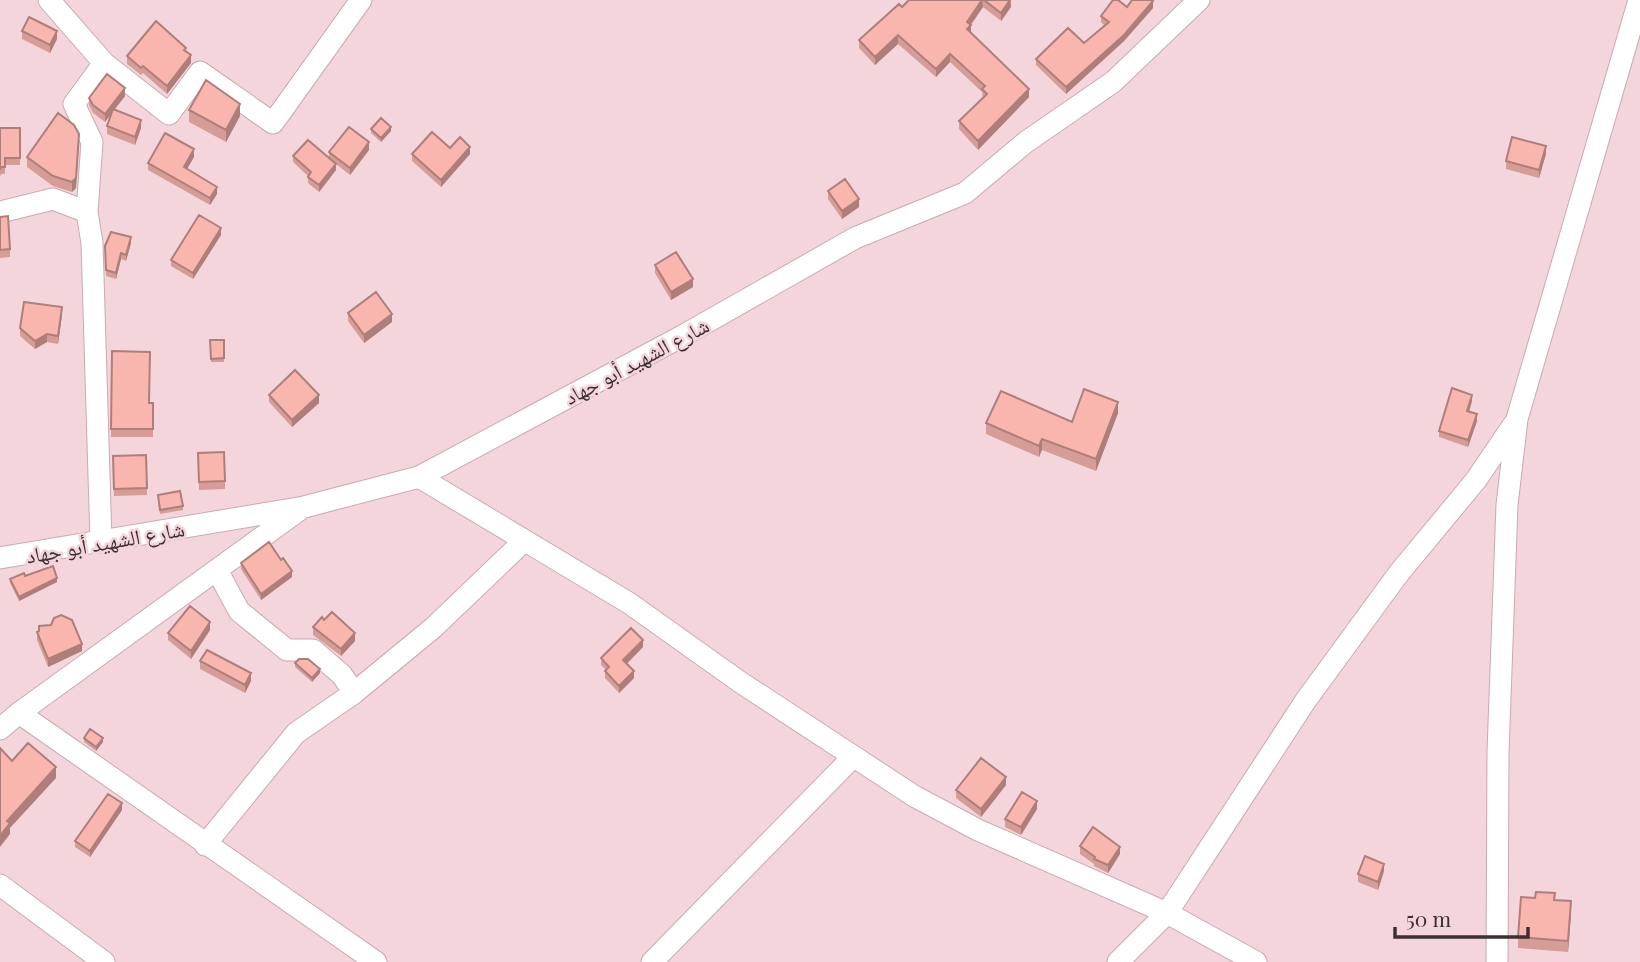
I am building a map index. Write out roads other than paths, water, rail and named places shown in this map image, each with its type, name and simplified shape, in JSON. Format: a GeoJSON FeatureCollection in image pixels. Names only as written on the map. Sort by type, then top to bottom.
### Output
{"type":"FeatureCollection","features":[{"type":"Feature","properties":{"kind":"street"},"geometry":{"type":"LineString","coordinates":[[33,0],[49,0],[104,63],[169,114],[200,72],[273,123],[360,0]]}},
{"type":"Feature","properties":{"kind":"street","name":"شارع الشهيد أبو جهاد"},"geometry":{"type":"LineString","coordinates":[[0,558],[304,507],[419,477],[687,334],[855,238],[965,193],[1026,142],[1113,82],[1199,0]]}},
{"type":"Feature","properties":{"kind":"street"},"geometry":{"type":"LineString","coordinates":[[1497,962],[1498,752],[1507,505],[1517,419],[1639,0]]}},
{"type":"Feature","properties":{"kind":"street"},"geometry":{"type":"LineString","coordinates":[[101,542],[92,243],[87,212],[92,142],[74,104],[104,63]]}},
{"type":"Feature","properties":{"kind":"street"},"geometry":{"type":"LineString","coordinates":[[0,212],[53,199],[87,212]]}},
{"type":"Feature","properties":{"kind":"street"},"geometry":{"type":"LineString","coordinates":[[1118,962],[1167,913],[1306,700],[1399,573],[1476,481],[1517,419]]}},
{"type":"Feature","properties":{"kind":"street"},"geometry":{"type":"LineString","coordinates":[[419,477],[629,603],[740,682],[914,796],[978,830],[1167,913],[1256,962]]}},
{"type":"Feature","properties":{"kind":"street"},"geometry":{"type":"LineString","coordinates":[[0,729],[304,507]]}},
{"type":"Feature","properties":{"kind":"street"},"geometry":{"type":"LineString","coordinates":[[205,845],[296,733],[354,692],[433,628],[524,541]]}},
{"type":"Feature","properties":{"kind":"street"},"geometry":{"type":"LineString","coordinates":[[217,570],[239,611],[286,650],[313,650],[342,675],[354,692]]}},
{"type":"Feature","properties":{"kind":"street"},"geometry":{"type":"LineString","coordinates":[[19,713],[376,962]]}},
{"type":"Feature","properties":{"kind":"street"},"geometry":{"type":"LineString","coordinates":[[652,962],[853,757]]}},
{"type":"Feature","properties":{"kind":"street"},"geometry":{"type":"LineString","coordinates":[[0,885],[104,962]]}}]}
